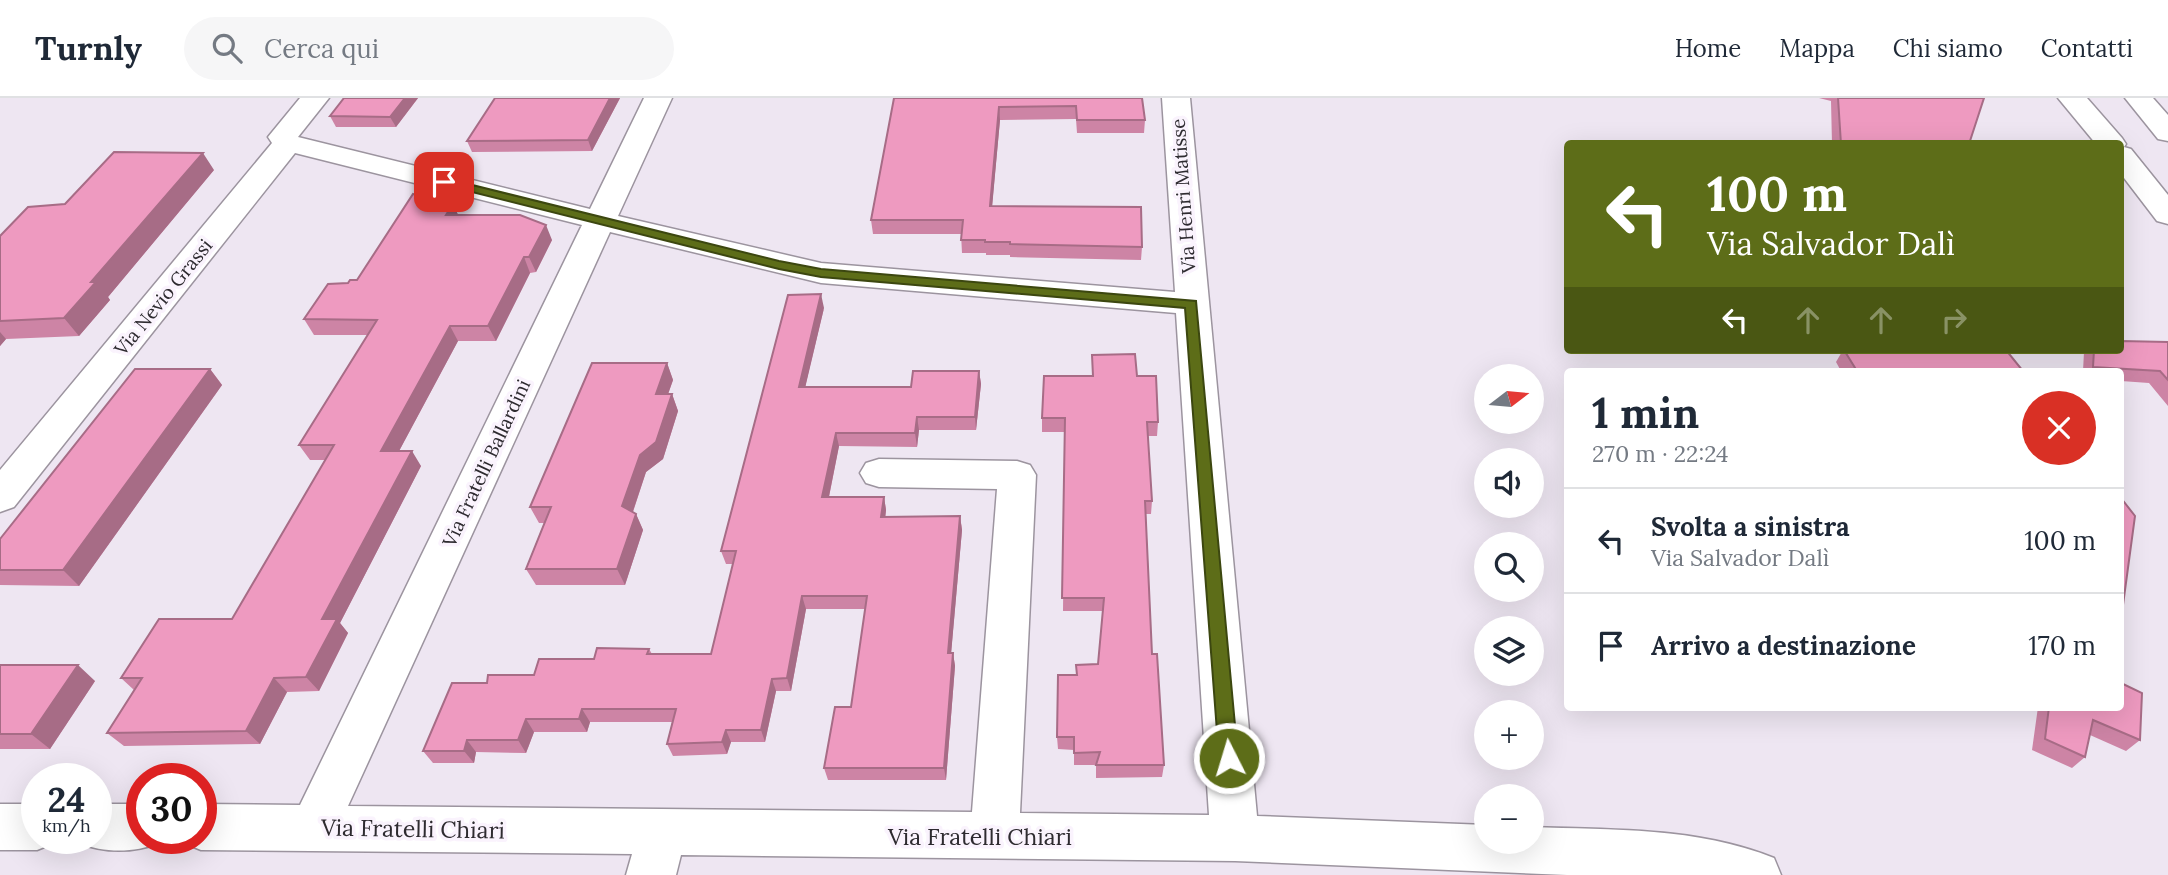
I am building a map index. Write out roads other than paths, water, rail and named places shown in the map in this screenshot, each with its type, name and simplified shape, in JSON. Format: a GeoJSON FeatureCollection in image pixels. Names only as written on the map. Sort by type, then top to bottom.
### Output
{"type":"FeatureCollection","features":[{"type":"Feature","properties":{"kind":"main road","name":"Via Nevio Grassi"},"geometry":{"type":"LineString","coordinates":[[0,497],[288,142],[282,137],[315,98]]}},
{"type":"Feature","properties":{"kind":"main road","name":"Via Fratelli Ballardini"},"geometry":{"type":"LineString","coordinates":[[314,827],[658,98]]}},
{"type":"Feature","properties":{"kind":"main road","name":"Via Henri Matisse"},"geometry":{"type":"LineString","coordinates":[[1176,98],[1235,838]]}},
{"type":"Feature","properties":{"kind":"main road"},"geometry":{"type":"LineString","coordinates":[[2072,98],[2109,140]]}},
{"type":"Feature","properties":{"kind":"main road"},"geometry":{"type":"LineString","coordinates":[[2138,98],[2168,133]]}},
{"type":"Feature","properties":{"kind":"main road"},"geometry":{"type":"LineString","coordinates":[[288,142],[600,221],[821,273],[1191,304]]}},
{"type":"Feature","properties":{"kind":"main road"},"geometry":{"type":"LineString","coordinates":[[2124,159],[2168,215]]}},
{"type":"Feature","properties":{"kind":"main road"},"geometry":{"type":"LineString","coordinates":[[879,474],[1017,475],[995,837]]}},
{"type":"Feature","properties":{"kind":"main road"},"geometry":{"type":"LineString","coordinates":[[0,827],[21,827]]}},
{"type":"Feature","properties":{"kind":"main road","name":"Via Fratelli Chiari"},"geometry":{"type":"LineString","coordinates":[[217,827],[314,827],[656,854],[995,837],[1235,838],[1672,856],[1756,875]]}}]}
